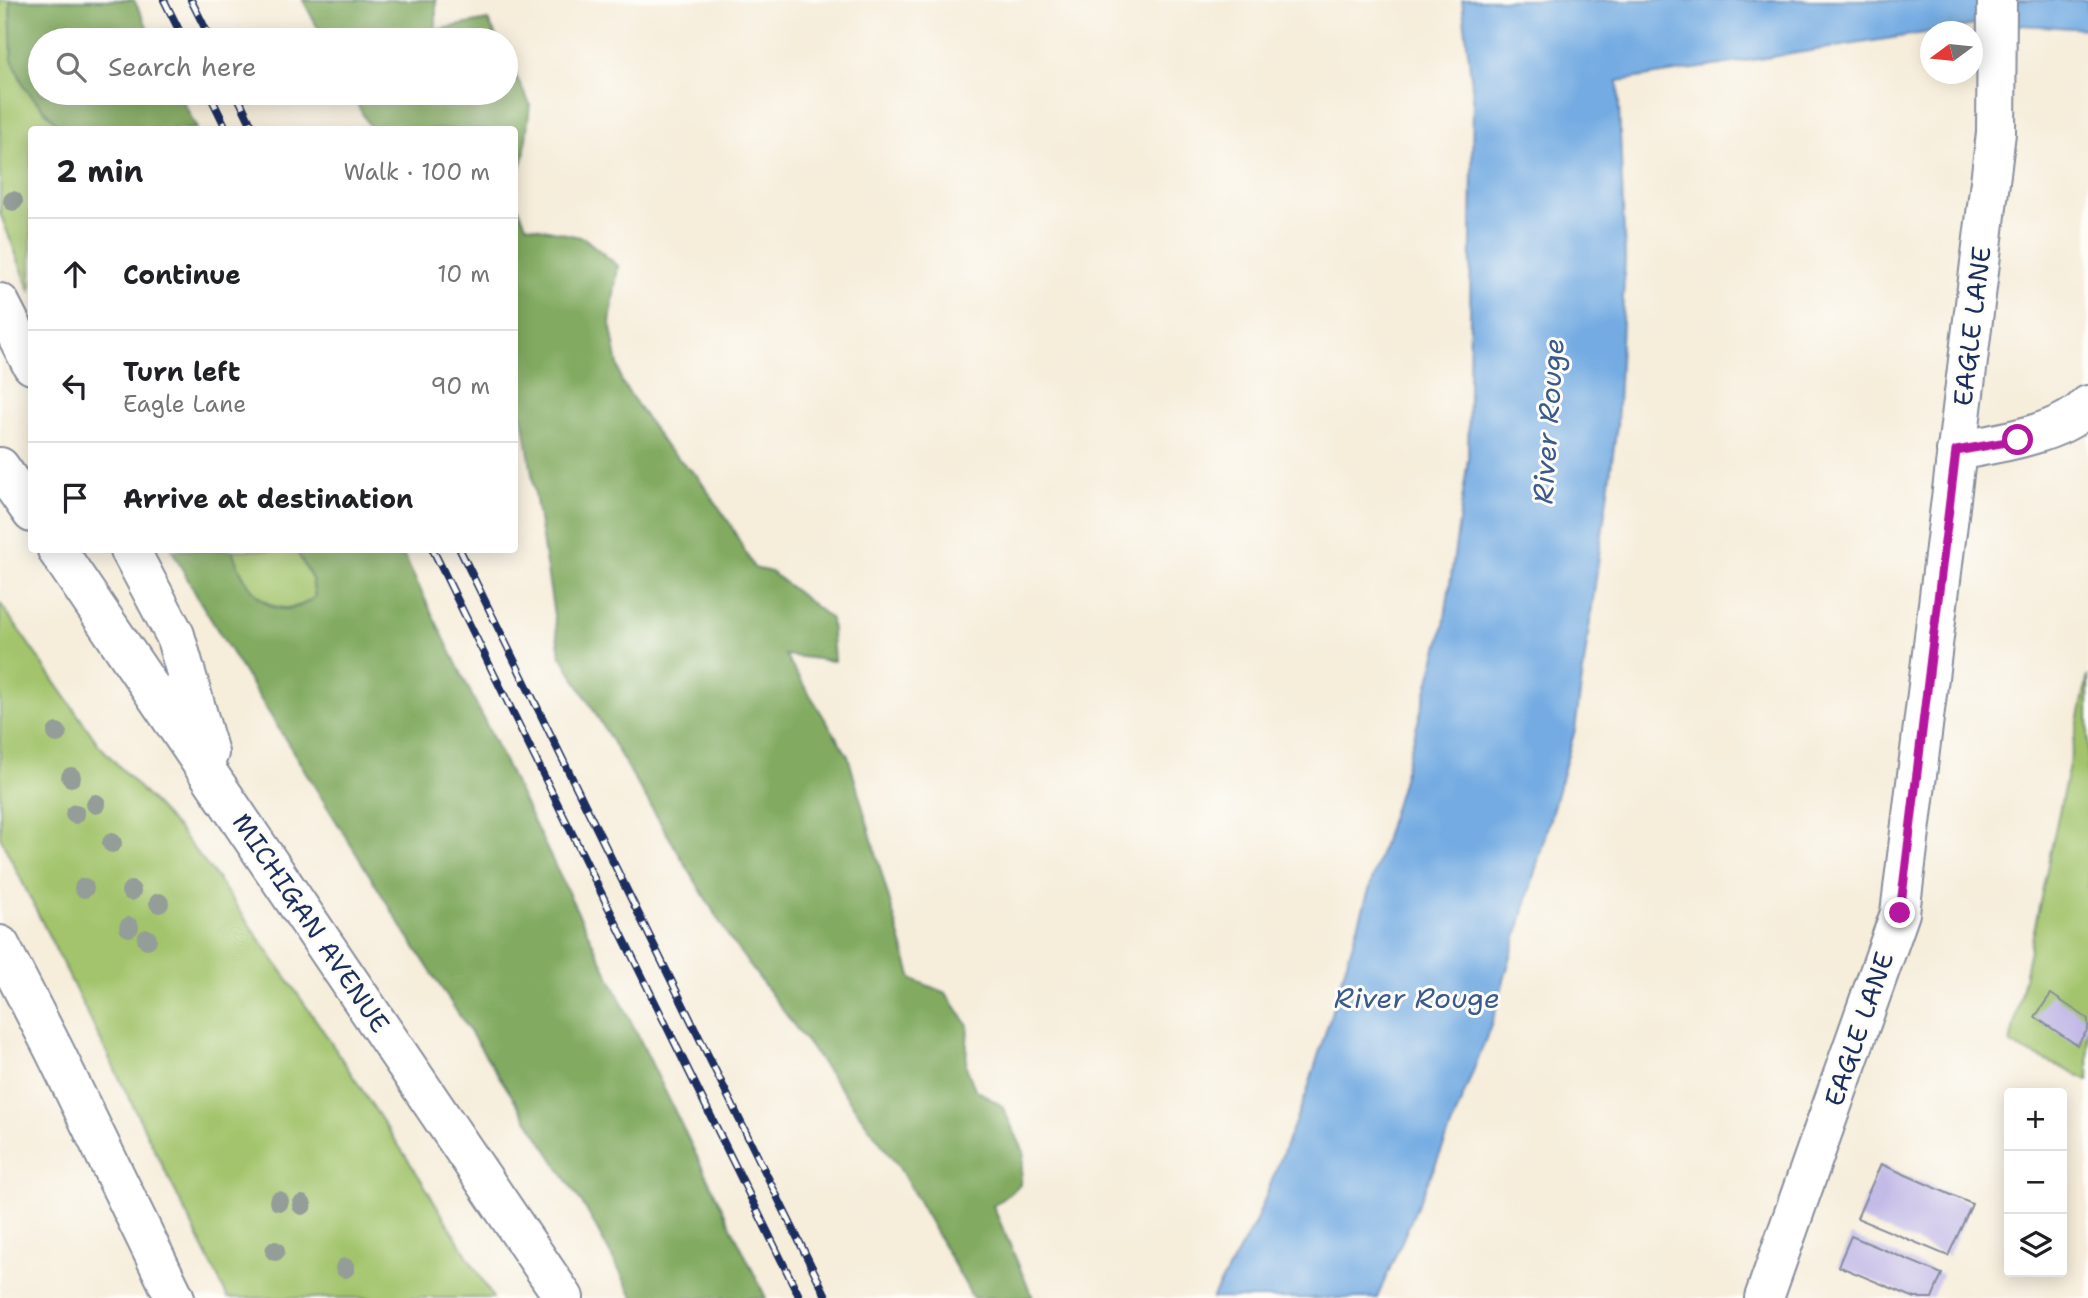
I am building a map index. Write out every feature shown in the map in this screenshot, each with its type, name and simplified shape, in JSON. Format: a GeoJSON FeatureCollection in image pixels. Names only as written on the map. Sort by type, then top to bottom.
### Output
{"type":"FeatureCollection","features":[{"type":"Feature","properties":{"kind":"main road","name":"EAGLE LANE"},"geometry":{"type":"LineString","coordinates":[[1764,1298],[1900,913],[1996,133],[1997,0]]}},
{"type":"Feature","properties":{"kind":"main road"},"geometry":{"type":"LineString","coordinates":[[0,303],[28,357]]}},
{"type":"Feature","properties":{"kind":"main road"},"geometry":{"type":"LineString","coordinates":[[1956,451],[2018,440],[2078,416],[2088,405]]}},
{"type":"Feature","properties":{"kind":"main road"},"geometry":{"type":"LineString","coordinates":[[0,467],[28,509]]}},
{"type":"Feature","properties":{"kind":"main road"},"geometry":{"type":"LineString","coordinates":[[0,490],[28,511]]}},
{"type":"Feature","properties":{"kind":"main road","name":"MICHIGAN AVENUE"},"geometry":{"type":"LineString","coordinates":[[59,553],[564,1298]]}},
{"type":"Feature","properties":{"kind":"main road"},"geometry":{"type":"LineString","coordinates":[[132,553],[175,635],[218,785]]}},
{"type":"Feature","properties":{"kind":"main road"},"geometry":{"type":"LineString","coordinates":[[0,945],[176,1298]]}},
{"type":"Feature","properties":{"kind":"main road"},"geometry":{"type":"LineString","coordinates":[[0,1002],[54,1050]]}},
{"type":"Feature","properties":{"kind":"green space"},"geometry":{"type":"Polygon","coordinates":[[[0,0],[10,0],[12,59],[28,91],[28,105],[40,105],[58,126],[28,126],[28,285],[0,213],[0,0]]]}},
{"type":"Feature","properties":{"kind":"green space"},"geometry":{"type":"Polygon","coordinates":[[[10,0],[134,0],[148,28],[28,28],[28,91],[12,59],[10,0]]]}},
{"type":"Feature","properties":{"kind":"green space"},"geometry":{"type":"Polygon","coordinates":[[[303,0],[436,0],[436,28],[318,28],[303,0]]]}},
{"type":"Feature","properties":{"kind":"green space"},"geometry":{"type":"Polygon","coordinates":[[[488,20],[492,28],[446,28],[488,20]]]}},
{"type":"Feature","properties":{"kind":"green space"},"geometry":{"type":"Polygon","coordinates":[[[518,80],[530,104],[524,157],[518,176],[518,126],[369,126],[358,105],[518,105],[518,80]]]}},
{"type":"Feature","properties":{"kind":"green space"},"geometry":{"type":"Polygon","coordinates":[[[40,105],[185,105],[196,126],[58,126],[40,105]]]}},
{"type":"Feature","properties":{"kind":"green space"},"geometry":{"type":"Polygon","coordinates":[[[518,207],[526,225],[584,238],[618,266],[610,323],[621,381],[666,447],[697,476],[729,522],[754,568],[771,572],[831,619],[834,661],[785,655],[848,756],[912,979],[946,993],[968,1025],[966,1066],[975,1089],[1002,1106],[1024,1152],[1020,1185],[993,1206],[1033,1298],[973,1298],[900,1169],[728,936],[560,654],[524,423],[518,411],[518,207]]]}},
{"type":"Feature","properties":{"kind":"green space"},"geometry":{"type":"Polygon","coordinates":[[[174,553],[233,553],[244,578],[262,600],[273,607],[286,609],[300,606],[315,597],[312,579],[298,553],[402,553],[766,1298],[634,1298],[587,1211],[403,929],[199,600],[174,553]]]}},
{"type":"Feature","properties":{"kind":"green space"},"geometry":{"type":"Polygon","coordinates":[[[233,553],[298,553],[312,579],[315,597],[300,605],[286,608],[273,606],[253,590],[233,553]]]}},
{"type":"Feature","properties":{"kind":"green space"},"geometry":{"type":"Polygon","coordinates":[[[0,603],[99,745],[177,828],[219,881],[320,1026],[420,1178],[493,1298],[228,1298],[0,837],[0,603]]]}},
{"type":"Feature","properties":{"kind":"green space"},"geometry":{"type":"Polygon","coordinates":[[[2088,675],[2088,1080],[2010,1044],[2088,675]]]}},
{"type":"Feature","properties":{"kind":"water","name":"River Rouge"},"geometry":{"type":"Polygon","coordinates":[[[1462,0],[2088,0],[2088,29],[1983,24],[1983,21],[1920,21],[1920,34],[1618,81],[1625,258],[1617,425],[1575,730],[1492,1023],[1444,1145],[1377,1298],[1212,1298],[1255,1223],[1307,1092],[1400,789],[1444,625],[1468,459],[1473,95],[1462,0]]]}},
{"type":"Feature","properties":{"kind":"building"},"geometry":{"type":"Polygon","coordinates":[[[2051,994],[2088,1019],[2088,1029],[2077,1045],[2035,1017],[2051,994]]]}},
{"type":"Feature","properties":{"kind":"building"},"geometry":{"type":"Polygon","coordinates":[[[1881,1164],[1972,1204],[1948,1256],[1857,1218],[1881,1164]]]}},
{"type":"Feature","properties":{"kind":"building"},"geometry":{"type":"Polygon","coordinates":[[[1851,1236],[1942,1274],[1932,1298],[1915,1298],[1838,1266],[1851,1236]]]}},
{"type":"Feature","properties":{"kind":"railway"},"geometry":{"type":"LineString","coordinates":[[164,0],[178,28]]}},
{"type":"Feature","properties":{"kind":"railway"},"geometry":{"type":"LineString","coordinates":[[191,0],[205,28]]}},
{"type":"Feature","properties":{"kind":"railway"},"geometry":{"type":"LineString","coordinates":[[215,105],[225,126]]}},
{"type":"Feature","properties":{"kind":"railway"},"geometry":{"type":"LineString","coordinates":[[242,105],[252,126]]}},
{"type":"Feature","properties":{"kind":"railway"},"geometry":{"type":"LineString","coordinates":[[434,553],[800,1298]]}},
{"type":"Feature","properties":{"kind":"railway"},"geometry":{"type":"LineString","coordinates":[[461,553],[827,1298]]}},
{"type":"Feature","properties":{"kind":"route"},"geometry":{"type":"LineString","coordinates":[[1900,913],[1956,451],[2018,440]]}}]}
